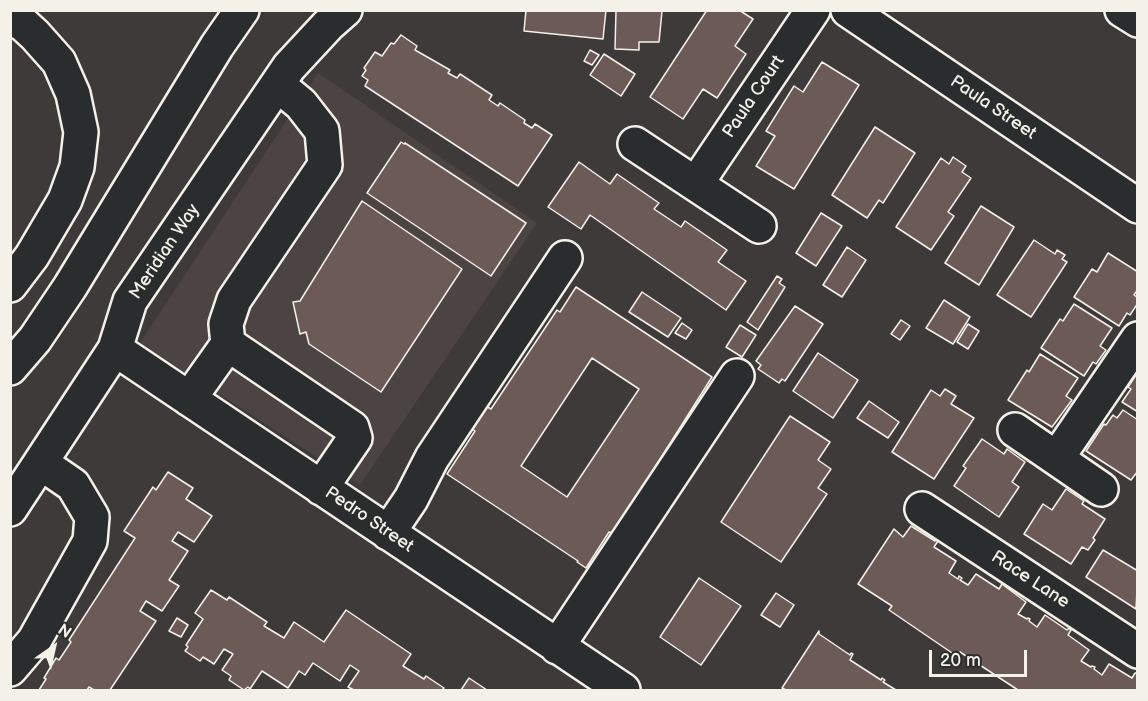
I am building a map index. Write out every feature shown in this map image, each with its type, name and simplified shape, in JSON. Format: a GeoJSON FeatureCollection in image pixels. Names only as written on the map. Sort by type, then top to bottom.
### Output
{"type":"FeatureCollection","features":[{"type":"Feature","properties":{"kind":"main road"},"geometry":{"type":"LineString","coordinates":[[10,368],[35,339],[70,287],[217,46],[242,10]]}},
{"type":"Feature","properties":{"kind":"main road","name":"Meridian Way"},"geometry":{"type":"LineString","coordinates":[[10,509],[115,349],[130,301],[289,67],[345,10]]}},
{"type":"Feature","properties":{"kind":"main road","name":"Paula Court"},"geometry":{"type":"LineString","coordinates":[[696,184],[813,10]]}},
{"type":"Feature","properties":{"kind":"main road","name":"Paula Street"},"geometry":{"type":"LineString","coordinates":[[848,10],[1137,206]]}},
{"type":"Feature","properties":{"kind":"main road"},"geometry":{"type":"LineString","coordinates":[[1122,10],[1137,20]]}},
{"type":"Feature","properties":{"kind":"main road"},"geometry":{"type":"LineString","coordinates":[[10,18],[35,35],[59,62],[74,94],[81,132],[77,167],[66,200],[32,256],[10,285]]}},
{"type":"Feature","properties":{"kind":"main road"},"geometry":{"type":"LineString","coordinates":[[189,399],[228,344],[226,324],[234,300],[325,165],[322,131],[301,104],[278,85]]}},
{"type":"Feature","properties":{"kind":"main road"},"geometry":{"type":"LineString","coordinates":[[635,144],[759,226]]}},
{"type":"Feature","properties":{"kind":"main road"},"geometry":{"type":"LineString","coordinates":[[388,533],[411,499],[432,458],[565,258]]}},
{"type":"Feature","properties":{"kind":"main road"},"geometry":{"type":"LineString","coordinates":[[1057,458],[1137,339]]}},
{"type":"Feature","properties":{"kind":"main road"},"geometry":{"type":"LineString","coordinates":[[228,344],[352,428],[355,438],[321,488]]}},
{"type":"Feature","properties":{"kind":"main road","name":"Pedro Street"},"geometry":{"type":"LineString","coordinates":[[115,349],[623,690]]}},
{"type":"Feature","properties":{"kind":"main road"},"geometry":{"type":"LineString","coordinates":[[557,646],[737,376]]}},
{"type":"Feature","properties":{"kind":"main road"},"geometry":{"type":"LineString","coordinates":[[1015,430],[1101,489]]}},
{"type":"Feature","properties":{"kind":"main road"},"geometry":{"type":"LineString","coordinates":[[10,669],[34,642],[90,541],[92,517],[73,485],[41,463]]}},
{"type":"Feature","properties":{"kind":"main road","name":"Race Lane"},"geometry":{"type":"LineString","coordinates":[[922,509],[1137,651]]}},
{"type":"Feature","properties":{"kind":"shaded area"},"geometry":{"type":"Polygon","coordinates":[[[318,73],[537,223],[360,485],[140,343],[318,73]]]}},
{"type":"Feature","properties":{"kind":"building"},"geometry":{"type":"Polygon","coordinates":[[[526,10],[606,10],[603,39],[524,31],[526,10]]]}},
{"type":"Feature","properties":{"kind":"building"},"geometry":{"type":"Polygon","coordinates":[[[616,10],[662,11],[659,42],[639,42],[639,50],[615,49],[616,10]]]}},
{"type":"Feature","properties":{"kind":"building"},"geometry":{"type":"Polygon","coordinates":[[[707,10],[739,10],[753,19],[735,46],[746,54],[717,98],[703,89],[683,119],[650,97],[707,10]]]}},
{"type":"Feature","properties":{"kind":"building"},"geometry":{"type":"Polygon","coordinates":[[[401,35],[417,46],[415,50],[450,70],[448,73],[457,78],[460,74],[492,95],[489,100],[498,106],[500,103],[525,120],[524,123],[532,128],[535,124],[552,135],[518,186],[365,86],[368,80],[362,76],[366,70],[364,68],[375,52],[382,56],[391,43],[394,44],[401,35]]]}},
{"type":"Feature","properties":{"kind":"building"},"geometry":{"type":"Polygon","coordinates":[[[590,50],[599,55],[592,65],[584,61],[590,50]]]}},
{"type":"Feature","properties":{"kind":"building"},"geometry":{"type":"Polygon","coordinates":[[[604,54],[635,74],[621,96],[590,75],[604,54]]]}},
{"type":"Feature","properties":{"kind":"building"},"geometry":{"type":"Polygon","coordinates":[[[822,62],[859,85],[794,189],[756,166],[775,136],[766,131],[794,86],[803,92],[822,62]]]}},
{"type":"Feature","properties":{"kind":"building"},"geometry":{"type":"Polygon","coordinates":[[[875,127],[915,153],[883,203],[879,200],[867,218],[832,195],[875,127]]]}},
{"type":"Feature","properties":{"kind":"building"},"geometry":{"type":"Polygon","coordinates":[[[401,142],[526,223],[491,276],[367,193],[401,142]]]}},
{"type":"Feature","properties":{"kind":"building"},"geometry":{"type":"Polygon","coordinates":[[[953,157],[966,166],[962,172],[971,178],[948,212],[954,216],[931,250],[896,227],[941,158],[949,164],[953,157]]]}},
{"type":"Feature","properties":{"kind":"building"},"geometry":{"type":"Polygon","coordinates":[[[579,162],[610,184],[617,174],[659,203],[654,209],[681,227],[685,221],[727,250],[718,262],[746,281],[726,310],[590,215],[581,229],[548,207],[579,162]]]}},
{"type":"Feature","properties":{"kind":"building"},"geometry":{"type":"Polygon","coordinates":[[[362,201],[462,269],[381,392],[309,344],[306,332],[300,334],[293,302],[300,301],[362,201]]]}},
{"type":"Feature","properties":{"kind":"building"},"geometry":{"type":"Polygon","coordinates":[[[981,206],[1014,227],[979,285],[945,263],[981,206]]]}},
{"type":"Feature","properties":{"kind":"building"},"geometry":{"type":"Polygon","coordinates":[[[821,213],[842,226],[816,266],[796,253],[821,213]]]}},
{"type":"Feature","properties":{"kind":"building"},"geometry":{"type":"Polygon","coordinates":[[[1034,240],[1055,254],[1057,250],[1065,255],[1062,259],[1067,262],[1031,317],[997,295],[1034,240]]]}},
{"type":"Feature","properties":{"kind":"building"},"geometry":{"type":"Polygon","coordinates":[[[847,247],[866,260],[842,297],[823,285],[847,247]]]}},
{"type":"Feature","properties":{"kind":"building"},"geometry":{"type":"Polygon","coordinates":[[[1108,253],[1138,272],[1138,289],[1134,295],[1138,298],[1138,303],[1130,315],[1127,313],[1119,326],[1074,297],[1092,269],[1097,272],[1108,253]]]}},
{"type":"Feature","properties":{"kind":"building"},"geometry":{"type":"Polygon","coordinates":[[[777,276],[782,279],[779,283],[785,287],[758,330],[747,322],[777,276]]]}},
{"type":"Feature","properties":{"kind":"building"},"geometry":{"type":"Polygon","coordinates":[[[576,287],[712,377],[633,502],[638,505],[622,528],[617,525],[612,533],[609,532],[586,568],[447,474],[475,431],[472,429],[486,406],[491,409],[557,310],[560,312],[576,287]],[[592,358],[521,466],[567,497],[639,389],[592,358]]]}},
{"type":"Feature","properties":{"kind":"building"},"geometry":{"type":"Polygon","coordinates":[[[642,292],[681,318],[668,337],[629,312],[642,292]]]}},
{"type":"Feature","properties":{"kind":"building"},"geometry":{"type":"Polygon","coordinates":[[[944,300],[970,317],[953,344],[926,328],[944,300]]]}},
{"type":"Feature","properties":{"kind":"building"},"geometry":{"type":"Polygon","coordinates":[[[1074,304],[1112,328],[1100,346],[1106,350],[1096,364],[1093,362],[1084,376],[1041,348],[1060,319],[1063,321],[1074,304]]]}},
{"type":"Feature","properties":{"kind":"building"},"geometry":{"type":"Polygon","coordinates":[[[795,306],[823,324],[785,381],[782,379],[779,383],[758,369],[761,365],[756,361],[795,306]]]}},
{"type":"Feature","properties":{"kind":"building"},"geometry":{"type":"Polygon","coordinates":[[[901,320],[910,326],[900,340],[891,334],[901,320]]]}},
{"type":"Feature","properties":{"kind":"building"},"geometry":{"type":"Polygon","coordinates":[[[682,323],[692,330],[686,339],[675,333],[682,323]]]}},
{"type":"Feature","properties":{"kind":"building"},"geometry":{"type":"Polygon","coordinates":[[[968,324],[979,331],[968,349],[957,342],[968,324]]]}},
{"type":"Feature","properties":{"kind":"building"},"geometry":{"type":"Polygon","coordinates":[[[740,325],[756,335],[742,357],[726,347],[740,325]]]}},
{"type":"Feature","properties":{"kind":"building"},"geometry":{"type":"Polygon","coordinates":[[[818,353],[858,380],[833,418],[793,391],[818,353]]]}},
{"type":"Feature","properties":{"kind":"building"},"geometry":{"type":"Polygon","coordinates":[[[1040,354],[1078,378],[1066,396],[1072,400],[1052,427],[1008,400],[1040,354]]]}},
{"type":"Feature","properties":{"kind":"building"},"geometry":{"type":"Polygon","coordinates":[[[1138,372],[1138,412],[1122,402],[1131,389],[1128,387],[1138,372]]]}},
{"type":"Feature","properties":{"kind":"building"},"geometry":{"type":"Polygon","coordinates":[[[945,389],[956,396],[951,404],[974,418],[934,479],[892,452],[931,390],[940,396],[945,389]]]}},
{"type":"Feature","properties":{"kind":"building"},"geometry":{"type":"Polygon","coordinates":[[[869,401],[899,422],[888,438],[857,418],[869,401]]]}},
{"type":"Feature","properties":{"kind":"building"},"geometry":{"type":"Polygon","coordinates":[[[1123,410],[1138,420],[1138,471],[1131,480],[1086,451],[1104,424],[1106,425],[1113,415],[1117,418],[1123,410]]]}},
{"type":"Feature","properties":{"kind":"building"},"geometry":{"type":"Polygon","coordinates":[[[790,416],[830,442],[818,460],[831,469],[818,488],[827,494],[781,562],[721,522],[790,416]]]}},
{"type":"Feature","properties":{"kind":"building"},"geometry":{"type":"Polygon","coordinates":[[[982,439],[1004,454],[1007,449],[1025,462],[1012,482],[1019,487],[999,517],[954,486],[966,468],[963,466],[982,439]]]}},
{"type":"Feature","properties":{"kind":"building"},"geometry":{"type":"Polygon","coordinates":[[[168,472],[193,488],[186,499],[212,516],[194,542],[178,532],[172,541],[188,551],[169,580],[179,586],[162,611],[146,601],[140,611],[156,621],[110,690],[94,690],[89,687],[87,690],[39,690],[56,658],[59,660],[71,642],[69,640],[135,538],[124,531],[153,487],[156,490],[168,472]]]}},
{"type":"Feature","properties":{"kind":"building"},"geometry":{"type":"Polygon","coordinates":[[[1066,489],[1084,501],[1082,504],[1105,519],[1088,550],[1082,547],[1071,564],[1024,534],[1043,504],[1052,510],[1066,489]]]}},
{"type":"Feature","properties":{"kind":"building"},"geometry":{"type":"Polygon","coordinates":[[[911,526],[935,541],[936,539],[938,541],[934,547],[956,561],[949,573],[958,579],[959,576],[962,578],[960,580],[968,585],[976,574],[999,589],[1002,584],[1026,602],[1018,614],[1030,619],[1029,621],[1037,627],[1045,615],[1067,630],[1069,628],[1071,630],[1068,635],[1089,650],[1081,661],[1095,667],[1094,669],[1102,675],[1109,664],[1132,678],[1135,673],[1138,674],[1138,690],[1018,690],[960,652],[956,657],[889,610],[892,606],[858,584],[894,529],[903,537],[911,526]]]}},
{"type":"Feature","properties":{"kind":"building"},"geometry":{"type":"Polygon","coordinates":[[[1103,550],[1138,571],[1136,609],[1086,577],[1103,550]]]}},
{"type":"Feature","properties":{"kind":"building"},"geometry":{"type":"Polygon","coordinates":[[[699,578],[741,606],[701,665],[660,637],[699,578]]]}},
{"type":"Feature","properties":{"kind":"building"},"geometry":{"type":"Polygon","coordinates":[[[211,590],[227,600],[229,597],[267,622],[264,626],[284,638],[294,622],[324,642],[346,610],[411,654],[403,666],[424,679],[426,676],[444,688],[442,690],[354,690],[348,687],[359,671],[350,665],[340,681],[313,663],[305,675],[299,671],[288,688],[262,671],[250,689],[248,687],[244,690],[229,680],[231,676],[222,670],[233,654],[224,649],[214,664],[203,657],[200,661],[185,651],[188,647],[186,645],[203,619],[195,613],[211,590]]]}},
{"type":"Feature","properties":{"kind":"building"},"geometry":{"type":"Polygon","coordinates":[[[776,593],[794,605],[780,627],[761,615],[776,593]]]}},
{"type":"Feature","properties":{"kind":"building"},"geometry":{"type":"Polygon","coordinates":[[[177,618],[188,625],[181,637],[169,631],[177,618]]]}},
{"type":"Feature","properties":{"kind":"building"},"geometry":{"type":"Polygon","coordinates":[[[819,631],[819,634],[850,655],[853,654],[850,660],[881,680],[882,678],[885,680],[883,682],[896,690],[786,690],[782,688],[819,631]]]}},
{"type":"Feature","properties":{"kind":"building"},"geometry":{"type":"Polygon","coordinates":[[[469,678],[487,690],[461,690],[469,678]]]}}]}
